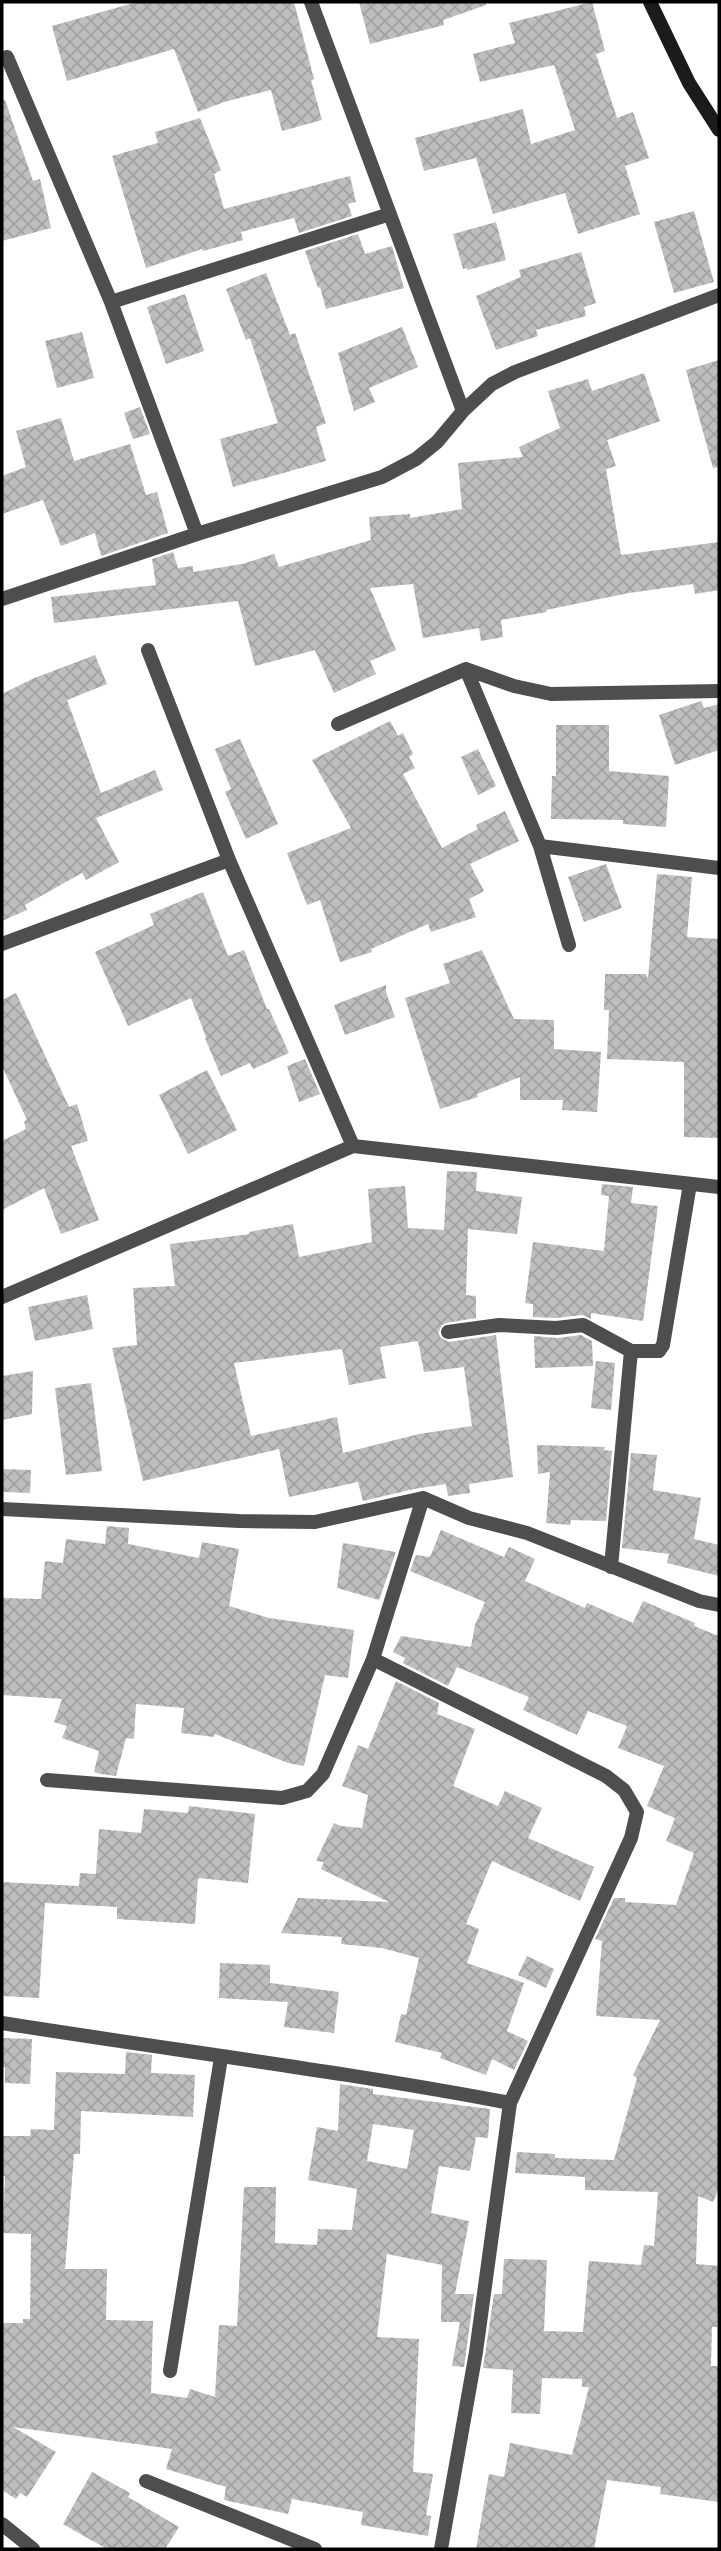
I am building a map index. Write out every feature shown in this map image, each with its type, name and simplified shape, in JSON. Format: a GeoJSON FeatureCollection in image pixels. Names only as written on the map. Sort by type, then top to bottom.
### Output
{"type":"FeatureCollection","features":[{"type":"Feature","properties":{"kind":"main road"},"geometry":{"type":"LineString","coordinates":[[650,2],[689,83],[719,130]]}},
{"type":"Feature","properties":{"kind":"street"},"geometry":{"type":"LineString","coordinates":[[311,2],[463,411]]}},
{"type":"Feature","properties":{"kind":"street"},"geometry":{"type":"LineString","coordinates":[[7,57],[111,302],[197,534]]}},
{"type":"Feature","properties":{"kind":"street"},"geometry":{"type":"LineString","coordinates":[[111,302],[390,214]]}},
{"type":"Feature","properties":{"kind":"street"},"geometry":{"type":"LineString","coordinates":[[2,599],[197,534],[382,477],[416,459],[437,442],[463,411],[492,384],[515,372],[719,295]]}},
{"type":"Feature","properties":{"kind":"street"},"geometry":{"type":"LineString","coordinates":[[148,650],[229,860],[353,1146]]}},
{"type":"Feature","properties":{"kind":"street"},"geometry":{"type":"LineString","coordinates":[[466,668],[540,846],[569,945]]}},
{"type":"Feature","properties":{"kind":"street"},"geometry":{"type":"LineString","coordinates":[[338,724],[466,668],[514,686],[551,694],[719,691]]}},
{"type":"Feature","properties":{"kind":"street"},"geometry":{"type":"LineString","coordinates":[[540,846],[719,868]]}},
{"type":"Feature","properties":{"kind":"street"},"geometry":{"type":"LineString","coordinates":[[2,944],[229,860]]}},
{"type":"Feature","properties":{"kind":"street"},"geometry":{"type":"LineString","coordinates":[[2,1297],[353,1146],[719,1187]]}},
{"type":"Feature","properties":{"kind":"street"},"geometry":{"type":"LineString","coordinates":[[448,1332],[499,1325],[556,1328],[583,1325],[631,1351],[659,1351],[663,1345],[690,1184]]}},
{"type":"Feature","properties":{"kind":"street"},"geometry":{"type":"LineString","coordinates":[[611,1567],[631,1351]]}},
{"type":"Feature","properties":{"kind":"street"},"geometry":{"type":"LineString","coordinates":[[47,1780],[282,1798],[307,1791],[323,1774],[373,1659],[423,1498]]}},
{"type":"Feature","properties":{"kind":"street"},"geometry":{"type":"LineString","coordinates":[[2,1509],[239,1521],[315,1522],[423,1498],[469,1518],[527,1533],[699,1601],[719,1605]]}},
{"type":"Feature","properties":{"kind":"street"},"geometry":{"type":"LineString","coordinates":[[373,1659],[607,1776],[624,1790],[637,1812],[632,1838],[510,2103],[476,2353],[441,2549]]}},
{"type":"Feature","properties":{"kind":"street"},"geometry":{"type":"LineString","coordinates":[[2,2024],[221,2058],[388,2080],[510,2103]]}},
{"type":"Feature","properties":{"kind":"street"},"geometry":{"type":"LineString","coordinates":[[170,2371],[221,2058]]}},
{"type":"Feature","properties":{"kind":"street"},"geometry":{"type":"LineString","coordinates":[[146,2481],[315,2549]]}},
{"type":"Feature","properties":{"kind":"street"},"geometry":{"type":"LineString","coordinates":[[2,2524],[33,2549]]}},
{"type":"Feature","properties":{"kind":"building"},"geometry":{"type":"Polygon","coordinates":[[[137,2],[294,2],[322,120],[282,131],[271,90],[198,112],[174,49],[67,81],[52,26],[137,2]]]}},
{"type":"Feature","properties":{"kind":"building"},"geometry":{"type":"Polygon","coordinates":[[[359,2],[485,2],[486,5],[443,20],[444,25],[370,44],[359,2]]]}},
{"type":"Feature","properties":{"kind":"building"},"geometry":{"type":"Polygon","coordinates":[[[592,2],[605,51],[596,54],[617,118],[633,112],[649,158],[625,166],[640,214],[578,234],[565,193],[493,214],[476,158],[424,171],[415,138],[523,109],[531,144],[575,130],[554,65],[480,82],[473,54],[515,43],[509,23],[592,2]]]}},
{"type":"Feature","properties":{"kind":"building"},"geometry":{"type":"Polygon","coordinates":[[[2,100],[5,100],[33,181],[40,179],[51,228],[2,241],[2,100]]]}},
{"type":"Feature","properties":{"kind":"building"},"geometry":{"type":"Polygon","coordinates":[[[200,118],[221,170],[214,174],[224,209],[350,176],[356,202],[348,204],[352,216],[299,233],[294,218],[241,232],[243,240],[203,251],[202,249],[146,268],[112,156],[158,143],[155,132],[200,118]]]}},
{"type":"Feature","properties":{"kind":"building"},"geometry":{"type":"Polygon","coordinates":[[[694,211],[714,282],[674,293],[654,222],[694,211]]]}},
{"type":"Feature","properties":{"kind":"building"},"geometry":{"type":"Polygon","coordinates":[[[496,222],[506,260],[463,269],[453,234],[496,222]]]}},
{"type":"Feature","properties":{"kind":"building"},"geometry":{"type":"Polygon","coordinates":[[[358,234],[365,254],[392,246],[404,288],[326,309],[305,251],[358,234]]]}},
{"type":"Feature","properties":{"kind":"building"},"geometry":{"type":"Polygon","coordinates":[[[581,252],[596,303],[584,307],[586,316],[536,330],[538,336],[496,350],[476,296],[521,277],[519,270],[581,252]]]}},
{"type":"Feature","properties":{"kind":"building"},"geometry":{"type":"Polygon","coordinates":[[[266,273],[290,335],[295,333],[326,423],[316,427],[326,461],[233,487],[220,439],[278,423],[250,338],[246,340],[226,289],[266,273]]]}},
{"type":"Feature","properties":{"kind":"building"},"geometry":{"type":"Polygon","coordinates":[[[185,294],[204,351],[166,364],[147,307],[185,294]]]}},
{"type":"Feature","properties":{"kind":"building"},"geometry":{"type":"Polygon","coordinates":[[[402,327],[418,367],[369,388],[375,402],[354,411],[338,353],[402,327]]]}},
{"type":"Feature","properties":{"kind":"building"},"geometry":{"type":"Polygon","coordinates":[[[82,332],[94,378],[57,388],[45,341],[82,332]]]}},
{"type":"Feature","properties":{"kind":"building"},"geometry":{"type":"Polygon","coordinates":[[[719,360],[719,467],[713,468],[686,370],[719,360]]]}},
{"type":"Feature","properties":{"kind":"building"},"geometry":{"type":"Polygon","coordinates":[[[644,373],[660,421],[607,440],[616,466],[606,469],[621,555],[719,542],[719,590],[695,594],[693,584],[629,593],[546,610],[547,612],[501,620],[503,637],[481,641],[479,628],[423,638],[413,584],[370,588],[396,650],[370,661],[376,674],[334,693],[315,650],[255,666],[238,601],[54,623],[51,597],[156,585],[152,559],[173,552],[178,568],[193,566],[193,572],[242,564],[274,554],[279,567],[371,540],[369,517],[410,514],[410,518],[462,509],[458,463],[523,457],[519,447],[560,428],[548,391],[588,379],[592,391],[644,373]]]}},
{"type":"Feature","properties":{"kind":"building"},"geometry":{"type":"Polygon","coordinates":[[[140,407],[150,434],[133,439],[124,413],[140,407]]]}},
{"type":"Feature","properties":{"kind":"building"},"geometry":{"type":"Polygon","coordinates":[[[61,418],[74,461],[130,444],[146,495],[157,492],[168,533],[101,556],[95,533],[61,546],[43,500],[2,514],[2,476],[26,467],[16,431],[61,418]]]}},
{"type":"Feature","properties":{"kind":"building"},"geometry":{"type":"Polygon","coordinates":[[[95,655],[107,684],[67,700],[101,793],[155,770],[163,790],[96,818],[119,862],[86,880],[82,873],[25,905],[27,910],[2,921],[2,694],[32,679],[95,655]]]}},
{"type":"Feature","properties":{"kind":"building"},"geometry":{"type":"Polygon","coordinates":[[[701,701],[704,708],[719,704],[719,750],[675,765],[659,715],[701,701]]]}},
{"type":"Feature","properties":{"kind":"building"},"geometry":{"type":"Polygon","coordinates":[[[390,721],[398,736],[403,733],[413,754],[409,757],[415,768],[403,774],[442,848],[478,829],[476,825],[505,811],[519,841],[470,864],[484,891],[469,899],[476,917],[431,932],[428,924],[371,949],[372,952],[340,962],[320,900],[307,905],[287,853],[351,828],[312,760],[390,721]]]}},
{"type":"Feature","properties":{"kind":"building"},"geometry":{"type":"Polygon","coordinates":[[[556,725],[609,725],[609,771],[669,776],[666,827],[623,824],[623,820],[551,819],[552,776],[556,776],[556,725]]]}},
{"type":"Feature","properties":{"kind":"building"},"geometry":{"type":"Polygon","coordinates":[[[240,739],[278,824],[246,839],[225,792],[231,789],[215,749],[240,739]]]}},
{"type":"Feature","properties":{"kind":"building"},"geometry":{"type":"Polygon","coordinates":[[[478,749],[496,786],[478,795],[461,757],[478,749]]]}},
{"type":"Feature","properties":{"kind":"building"},"geometry":{"type":"Polygon","coordinates":[[[606,864],[622,908],[584,922],[568,877],[606,864]]]}},
{"type":"Feature","properties":{"kind":"building"},"geometry":{"type":"Polygon","coordinates":[[[657,874],[692,877],[687,937],[719,939],[719,1138],[684,1137],[684,1062],[607,1059],[609,1010],[604,1010],[605,974],[646,974],[648,979],[657,874]]]}},
{"type":"Feature","properties":{"kind":"building"},"geometry":{"type":"Polygon","coordinates":[[[203,892],[228,956],[244,950],[267,1009],[289,1053],[253,1069],[250,1063],[221,1076],[191,998],[128,1026],[95,952],[154,925],[150,914],[203,892]]]}},
{"type":"Feature","properties":{"kind":"building"},"geometry":{"type":"Polygon","coordinates":[[[482,950],[514,1019],[554,1020],[554,1049],[601,1052],[597,1112],[562,1110],[563,1100],[520,1100],[520,1077],[477,1094],[478,1097],[440,1109],[405,998],[450,983],[443,964],[482,950]]]}},
{"type":"Feature","properties":{"kind":"building"},"geometry":{"type":"Polygon","coordinates":[[[386,985],[395,1017],[345,1035],[334,1005],[386,985]]]}},
{"type":"Feature","properties":{"kind":"building"},"geometry":{"type":"Polygon","coordinates":[[[16,993],[69,1107],[77,1104],[88,1141],[71,1146],[99,1220],[61,1234],[44,1188],[2,1210],[2,1141],[26,1129],[24,1121],[27,1120],[2,1066],[2,1000],[16,993]]]}},
{"type":"Feature","properties":{"kind":"building"},"geometry":{"type":"Polygon","coordinates":[[[305,1059],[320,1094],[299,1102],[287,1066],[305,1059]]]}},
{"type":"Feature","properties":{"kind":"building"},"geometry":{"type":"Polygon","coordinates":[[[207,1070],[237,1130],[188,1154],[159,1095],[207,1070]]]}},
{"type":"Feature","properties":{"kind":"building"},"geometry":{"type":"Polygon","coordinates":[[[447,1171],[477,1172],[476,1191],[522,1197],[517,1234],[468,1229],[466,1295],[476,1296],[476,1318],[446,1323],[438,1333],[449,1342],[496,1335],[513,1477],[469,1484],[470,1493],[448,1496],[446,1484],[363,1501],[358,1482],[289,1497],[279,1449],[143,1481],[112,1348],[137,1345],[133,1288],[175,1286],[170,1244],[250,1234],[249,1232],[293,1224],[299,1257],[372,1242],[368,1189],[405,1186],[408,1228],[444,1230],[447,1171]],[[418,1341],[380,1347],[386,1378],[349,1385],[342,1349],[234,1363],[251,1436],[337,1417],[343,1453],[419,1434],[472,1426],[464,1367],[424,1372],[418,1341]]]}},
{"type":"Feature","properties":{"kind":"building"},"geometry":{"type":"Polygon","coordinates":[[[602,1184],[633,1187],[631,1203],[658,1206],[643,1321],[591,1313],[591,1319],[582,1315],[533,1317],[533,1304],[525,1303],[533,1242],[604,1251],[609,1196],[601,1195],[602,1184]]]}},
{"type":"Feature","properties":{"kind":"building"},"geometry":{"type":"Polygon","coordinates":[[[87,1295],[93,1329],[35,1341],[28,1307],[87,1295]]]}},
{"type":"Feature","properties":{"kind":"building"},"geometry":{"type":"Polygon","coordinates":[[[581,1335],[592,1341],[593,1366],[535,1368],[534,1336],[557,1338],[581,1335]]]}},
{"type":"Feature","properties":{"kind":"building"},"geometry":{"type":"Polygon","coordinates":[[[596,1361],[615,1363],[611,1410],[591,1408],[596,1361]]]}},
{"type":"Feature","properties":{"kind":"building"},"geometry":{"type":"Polygon","coordinates":[[[33,1371],[32,1414],[2,1420],[2,1376],[33,1371]]]}},
{"type":"Feature","properties":{"kind":"building"},"geometry":{"type":"Polygon","coordinates":[[[91,1383],[102,1471],[66,1475],[55,1388],[91,1383]]]}},
{"type":"Feature","properties":{"kind":"building"},"geometry":{"type":"Polygon","coordinates":[[[537,1445],[605,1447],[604,1450],[612,1451],[606,1521],[571,1520],[570,1525],[546,1523],[550,1472],[538,1474],[537,1445]]]}},
{"type":"Feature","properties":{"kind":"building"},"geometry":{"type":"Polygon","coordinates":[[[631,1453],[657,1455],[653,1490],[701,1498],[694,1539],[719,1545],[719,1576],[667,1563],[669,1554],[622,1548],[631,1453]]]}},
{"type":"Feature","properties":{"kind":"building"},"geometry":{"type":"Polygon","coordinates":[[[2,1469],[31,1470],[30,1493],[2,1492],[2,1469]]]}},
{"type":"Feature","properties":{"kind":"building"},"geometry":{"type":"Polygon","coordinates":[[[107,1526],[129,1528],[128,1544],[199,1558],[202,1542],[239,1549],[229,1606],[269,1618],[354,1630],[348,1678],[325,1675],[304,1766],[288,1763],[215,1734],[214,1737],[181,1733],[184,1708],[136,1704],[134,1739],[126,1738],[116,1776],[101,1774],[94,1772],[99,1751],[62,1738],[67,1726],[54,1722],[62,1699],[2,1695],[2,1598],[41,1599],[45,1561],[63,1563],[66,1539],[105,1544],[107,1526]]]}},
{"type":"Feature","properties":{"kind":"building"},"geometry":{"type":"Polygon","coordinates":[[[441,1530],[504,1557],[509,1547],[535,1559],[525,1581],[585,1608],[587,1603],[633,1623],[643,1601],[719,1636],[719,2188],[713,2202],[698,2196],[696,2264],[719,2266],[717,2327],[712,2327],[711,2366],[719,2366],[719,2502],[660,2494],[661,2487],[607,2480],[594,2549],[476,2549],[489,2474],[504,2477],[510,2443],[572,2455],[589,2387],[582,2387],[582,2379],[542,2378],[540,2414],[511,2413],[513,2370],[483,2368],[494,2294],[502,2294],[504,2259],[547,2260],[544,2331],[583,2332],[589,2261],[641,2265],[644,2245],[654,2246],[658,2192],[585,2190],[585,2177],[515,2173],[517,2152],[555,2154],[555,2158],[614,2160],[637,2078],[633,2075],[660,2020],[596,2016],[602,1941],[595,1939],[614,1898],[625,1898],[625,1902],[676,1905],[694,1853],[666,1841],[675,1818],[647,1806],[664,1766],[618,1748],[627,1726],[588,1711],[577,1735],[523,1710],[529,1697],[457,1667],[448,1686],[403,1663],[405,1658],[393,1652],[401,1636],[471,1647],[475,1625],[485,1602],[410,1571],[416,1555],[430,1557],[441,1530]]]}},
{"type":"Feature","properties":{"kind":"building"},"geometry":{"type":"Polygon","coordinates":[[[343,1543],[396,1552],[379,1600],[337,1588],[343,1543]]]}},
{"type":"Feature","properties":{"kind":"building"},"geometry":{"type":"Polygon","coordinates":[[[396,1681],[439,1703],[437,1714],[475,1729],[453,1786],[498,1806],[505,1791],[542,1808],[528,1838],[594,1867],[580,1901],[492,1861],[466,1924],[479,1929],[467,1963],[524,1983],[507,2031],[528,2041],[514,2070],[492,2059],[486,2075],[440,2058],[442,2053],[395,2042],[401,2014],[406,2015],[419,1958],[382,1948],[341,1944],[342,1937],[281,1933],[298,1898],[389,1902],[321,1869],[324,1862],[316,1861],[334,1823],[362,1828],[368,1795],[342,1786],[358,1745],[368,1749],[396,1681]]]}},
{"type":"Feature","properties":{"kind":"building"},"geometry":{"type":"Polygon","coordinates":[[[189,1806],[255,1814],[248,1883],[198,1878],[195,1924],[117,1919],[117,1907],[45,1903],[39,1998],[2,1996],[2,1882],[79,1886],[80,1873],[96,1874],[99,1829],[141,1833],[144,1809],[188,1813],[189,1806]]]}},
{"type":"Feature","properties":{"kind":"building"},"geometry":{"type":"Polygon","coordinates":[[[527,1956],[554,1969],[546,1988],[518,1975],[527,1956]]]}},
{"type":"Feature","properties":{"kind":"building"},"geometry":{"type":"Polygon","coordinates":[[[220,1963],[270,1965],[270,1983],[339,1992],[334,2033],[284,2027],[288,2002],[219,1998],[220,1963]]]}},
{"type":"Feature","properties":{"kind":"building"},"geometry":{"type":"Polygon","coordinates":[[[2,2038],[32,2039],[30,2084],[5,2083],[2,2038]]]}},
{"type":"Feature","properties":{"kind":"building"},"geometry":{"type":"Polygon","coordinates":[[[126,2052],[152,2055],[151,2073],[195,2075],[193,2117],[81,2111],[80,2154],[74,2154],[65,2269],[107,2269],[106,2320],[153,2321],[151,2393],[187,2398],[190,2389],[215,2397],[219,2325],[237,2326],[244,2187],[276,2187],[275,2243],[317,2245],[318,2229],[352,2230],[357,2189],[308,2180],[317,2127],[338,2131],[340,2084],[373,2089],[373,2094],[490,2109],[488,2138],[476,2137],[470,2171],[439,2166],[431,2213],[469,2221],[455,2294],[474,2294],[464,2367],[452,2366],[460,2322],[441,2322],[442,2265],[387,2254],[377,2337],[419,2339],[413,2472],[433,2474],[426,2515],[431,2516],[428,2536],[361,2525],[363,2512],[292,2499],[288,2514],[224,2500],[226,2487],[166,2469],[172,2449],[13,2427],[56,2452],[27,2497],[20,2493],[16,2499],[2,2490],[2,2323],[23,2323],[23,2319],[30,2319],[31,2234],[3,2233],[5,2176],[2,2176],[2,2136],[30,2136],[31,2129],[54,2130],[56,2072],[125,2074],[126,2052]],[[373,2124],[367,2161],[407,2169],[414,2130],[373,2124]]]}},
{"type":"Feature","properties":{"kind":"building"},"geometry":{"type":"Polygon","coordinates":[[[92,2472],[130,2493],[128,2497],[179,2527],[165,2549],[107,2549],[63,2524],[92,2472]]]}}]}
